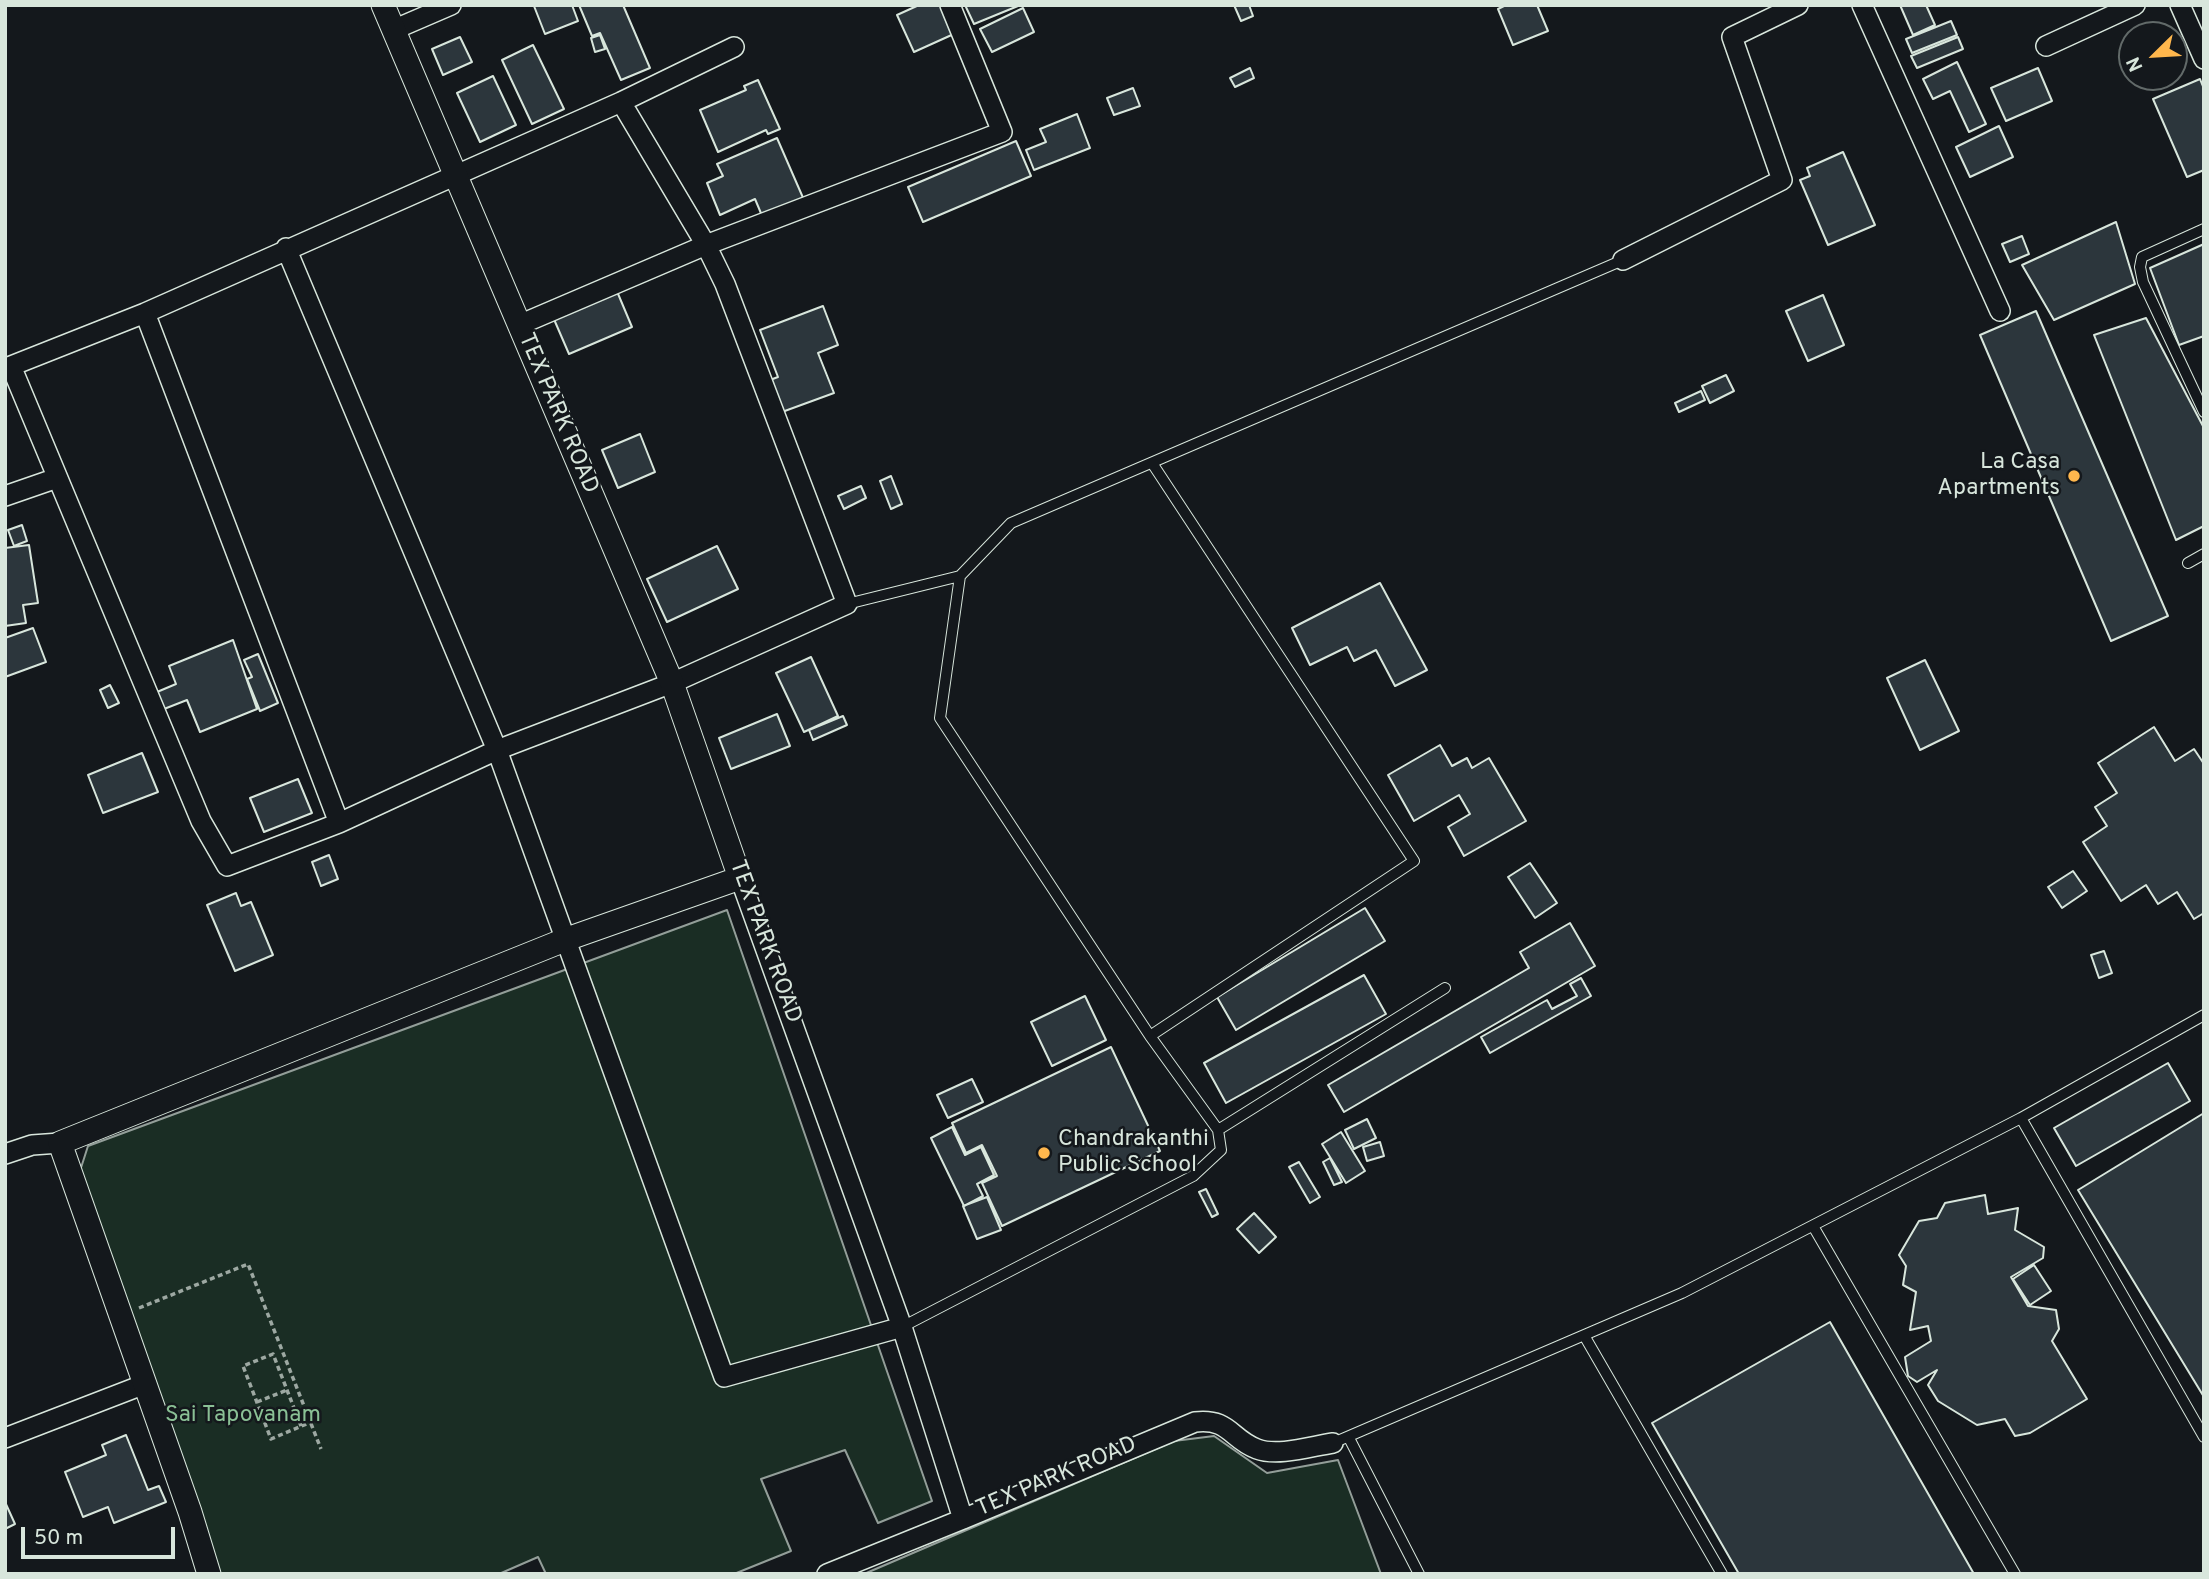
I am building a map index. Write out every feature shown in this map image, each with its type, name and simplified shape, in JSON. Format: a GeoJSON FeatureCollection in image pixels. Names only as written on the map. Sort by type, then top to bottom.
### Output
{"type":"FeatureCollection","features":[{"type":"Feature","properties":{"kind":"street","name":"TEX PARK ROAD"},"geometry":{"type":"LineString","coordinates":[[383,5],[672,683],[902,1327],[963,1519],[1195,1422],[1209,1420],[1222,1423],[1255,1449],[1268,1452],[1341,1441]]}},
{"type":"Feature","properties":{"kind":"street"},"geometry":{"type":"LineString","coordinates":[[393,30],[451,5]]}},
{"type":"Feature","properties":{"kind":"street"},"geometry":{"type":"LineString","coordinates":[[519,325],[706,245],[1002,132],[950,5]]}},
{"type":"Feature","properties":{"kind":"street"},"geometry":{"type":"LineString","coordinates":[[1623,260],[1782,180],[1732,37],[1798,5]]}},
{"type":"Feature","properties":{"kind":"street"},"geometry":{"type":"LineString","coordinates":[[1862,5],[2000,312]]}},
{"type":"Feature","properties":{"kind":"street"},"geometry":{"type":"LineString","coordinates":[[2046,46],[2135,5]]}},
{"type":"Feature","properties":{"kind":"street"},"geometry":{"type":"LineString","coordinates":[[2180,5],[2204,59]]}},
{"type":"Feature","properties":{"kind":"street"},"geometry":{"type":"LineString","coordinates":[[621,103],[706,245],[725,284],[848,604],[672,683],[497,750],[340,823],[227,866],[201,821],[8,367],[145,313],[286,248],[621,103],[734,47]]}},
{"type":"Feature","properties":{"kind":"street"},"geometry":{"type":"LineString","coordinates":[[286,248],[497,750],[724,1377],[902,1327]]}},
{"type":"Feature","properties":{"kind":"street"},"geometry":{"type":"LineString","coordinates":[[145,313],[340,823]]}},
{"type":"Feature","properties":{"kind":"street"},"geometry":{"type":"LineString","coordinates":[[5,496],[57,478]]}},
{"type":"Feature","properties":{"kind":"street"},"geometry":{"type":"LineString","coordinates":[[5,1154],[32,1145],[60,1143],[567,939],[740,878]]}},
{"type":"Feature","properties":{"kind":"street"},"geometry":{"type":"LineString","coordinates":[[60,1143],[209,1574]]}},
{"type":"Feature","properties":{"kind":"street"},"geometry":{"type":"LineString","coordinates":[[6,1435],[145,1384]]}},
{"type":"Feature","properties":{"kind":"street"},"geometry":{"type":"LineString","coordinates":[[827,1574],[963,1519]]}},
{"type":"Feature","properties":{"kind":"lane"},"geometry":{"type":"LineString","coordinates":[[2204,229],[2142,257],[2140,267],[2143,282],[2204,412]]}},
{"type":"Feature","properties":{"kind":"lane"},"geometry":{"type":"LineString","coordinates":[[848,604],[960,576],[1011,523],[1623,260]]}},
{"type":"Feature","properties":{"kind":"lane"},"geometry":{"type":"LineString","coordinates":[[1150,1037],[1413,861],[1152,463]]}},
{"type":"Feature","properties":{"kind":"lane"},"geometry":{"type":"LineString","coordinates":[[2188,563],[2204,554]]}},
{"type":"Feature","properties":{"kind":"lane"},"geometry":{"type":"LineString","coordinates":[[902,1327],[1193,1176],[1221,1150],[1218,1130],[1150,1037],[940,718],[960,576]]}},
{"type":"Feature","properties":{"kind":"lane"},"geometry":{"type":"LineString","coordinates":[[1218,1130],[1445,988]]}},
{"type":"Feature","properties":{"kind":"lane"},"geometry":{"type":"LineString","coordinates":[[1419,1574],[1341,1441],[1682,1293],[2021,1118],[2204,1015]]}},
{"type":"Feature","properties":{"kind":"lane"},"geometry":{"type":"LineString","coordinates":[[2021,1118],[2204,1437]]}},
{"type":"Feature","properties":{"kind":"lane"},"geometry":{"type":"LineString","coordinates":[[1813,1226],[2015,1574]]}},
{"type":"Feature","properties":{"kind":"lane"},"geometry":{"type":"LineString","coordinates":[[1585,1337],[1722,1574]]}},
{"type":"Feature","properties":{"kind":"path"},"geometry":{"type":"LineString","coordinates":[[121,1315],[248,1264],[321,1449]]}},
{"type":"Feature","properties":{"kind":"path"},"geometry":{"type":"LineString","coordinates":[[301,1426],[274,1354],[243,1366],[271,1438],[301,1426],[311,1422]]}},
{"type":"Feature","properties":{"kind":"path"},"geometry":{"type":"LineString","coordinates":[[257,1402],[287,1390]]}},
{"type":"Feature","properties":{"kind":"green space","name":"Sai Tapovanam"},"geometry":{"type":"Polygon","coordinates":[[[727,910],[932,1501],[878,1523],[845,1450],[761,1479],[791,1551],[734,1574],[546,1574],[538,1557],[499,1574],[220,1574],[79,1174],[88,1146],[727,910]]]}},
{"type":"Feature","properties":{"kind":"green space"},"geometry":{"type":"Polygon","coordinates":[[[1214,1436],[1267,1473],[1338,1460],[1381,1574],[864,1574],[1174,1441],[1214,1436]]]}},
{"type":"Feature","properties":{"kind":"building"},"geometry":{"type":"Polygon","coordinates":[[[572,5],[578,21],[545,34],[534,6],[572,5]]]}},
{"type":"Feature","properties":{"kind":"building"},"geometry":{"type":"Polygon","coordinates":[[[579,5],[623,5],[650,68],[621,80],[600,33],[592,36],[579,5]]]}},
{"type":"Feature","properties":{"kind":"building"},"geometry":{"type":"Polygon","coordinates":[[[919,5],[943,5],[956,33],[914,52],[897,15],[919,5]]]}},
{"type":"Feature","properties":{"kind":"building"},"geometry":{"type":"Polygon","coordinates":[[[965,5],[1018,5],[1018,6],[974,24],[965,5]]]}},
{"type":"Feature","properties":{"kind":"building"},"geometry":{"type":"Polygon","coordinates":[[[1234,5],[1249,5],[1253,16],[1241,21],[1234,5]]]}},
{"type":"Feature","properties":{"kind":"building"},"geometry":{"type":"Polygon","coordinates":[[[1506,5],[1537,5],[1548,31],[1513,45],[1498,9],[1506,5]]]}},
{"type":"Feature","properties":{"kind":"building"},"geometry":{"type":"Polygon","coordinates":[[[1900,5],[1926,5],[1935,25],[1913,35],[1900,5]]]}},
{"type":"Feature","properties":{"kind":"building"},"geometry":{"type":"Polygon","coordinates":[[[1023,8],[1034,32],[992,52],[980,29],[1023,8]]]}},
{"type":"Feature","properties":{"kind":"building"},"geometry":{"type":"Polygon","coordinates":[[[1951,21],[1957,35],[1912,53],[1906,39],[1951,21]]]}},
{"type":"Feature","properties":{"kind":"building"},"geometry":{"type":"Polygon","coordinates":[[[600,35],[605,49],[595,52],[591,38],[600,35]]]}},
{"type":"Feature","properties":{"kind":"building"},"geometry":{"type":"Polygon","coordinates":[[[460,37],[472,62],[443,75],[432,49],[460,37]]]}},
{"type":"Feature","properties":{"kind":"building"},"geometry":{"type":"Polygon","coordinates":[[[1958,37],[1963,49],[1917,68],[1911,56],[1958,37]]]}},
{"type":"Feature","properties":{"kind":"building"},"geometry":{"type":"Polygon","coordinates":[[[533,45],[564,109],[532,124],[502,60],[533,45]]]}},
{"type":"Feature","properties":{"kind":"building"},"geometry":{"type":"Polygon","coordinates":[[[1957,62],[1986,124],[1969,132],[1950,91],[1933,99],[1923,79],[1957,62]]]}},
{"type":"Feature","properties":{"kind":"building"},"geometry":{"type":"Polygon","coordinates":[[[1250,68],[1254,78],[1235,87],[1230,78],[1250,68]]]}},
{"type":"Feature","properties":{"kind":"building"},"geometry":{"type":"Polygon","coordinates":[[[2038,68],[2052,101],[2006,121],[1991,88],[2038,68]]]}},
{"type":"Feature","properties":{"kind":"building"},"geometry":{"type":"Polygon","coordinates":[[[493,76],[516,125],[480,142],[457,93],[493,76]]]}},
{"type":"Feature","properties":{"kind":"building"},"geometry":{"type":"Polygon","coordinates":[[[2200,79],[2204,89],[2204,170],[2187,177],[2153,99],[2172,91],[2188,91],[2188,84],[2200,79]]]}},
{"type":"Feature","properties":{"kind":"building"},"geometry":{"type":"Polygon","coordinates":[[[758,80],[780,129],[768,134],[766,130],[718,152],[700,110],[746,90],[744,86],[758,80]]]}},
{"type":"Feature","properties":{"kind":"building"},"geometry":{"type":"Polygon","coordinates":[[[1133,88],[1140,106],[1114,115],[1107,98],[1133,88]]]}},
{"type":"Feature","properties":{"kind":"building"},"geometry":{"type":"Polygon","coordinates":[[[1077,114],[1090,148],[1034,170],[1026,150],[1046,142],[1040,129],[1077,114]]]}},
{"type":"Feature","properties":{"kind":"building"},"geometry":{"type":"Polygon","coordinates":[[[1999,126],[2013,157],[1970,177],[1956,147],[1999,126]]]}},
{"type":"Feature","properties":{"kind":"building"},"geometry":{"type":"Polygon","coordinates":[[[777,138],[804,200],[763,218],[755,199],[720,215],[707,183],[723,176],[717,164],[777,138]]]}},
{"type":"Feature","properties":{"kind":"building"},"geometry":{"type":"Polygon","coordinates":[[[1016,141],[1031,176],[923,222],[908,187],[1016,141]]]}},
{"type":"Feature","properties":{"kind":"building"},"geometry":{"type":"Polygon","coordinates":[[[1843,152],[1875,225],[1828,245],[1800,180],[1810,176],[1807,168],[1843,152]]]}},
{"type":"Feature","properties":{"kind":"building"},"geometry":{"type":"Polygon","coordinates":[[[2116,222],[2135,284],[2054,320],[2022,265],[2116,222]]]}},
{"type":"Feature","properties":{"kind":"building"},"geometry":{"type":"Polygon","coordinates":[[[2022,236],[2029,254],[2010,262],[2002,244],[2022,236]]]}},
{"type":"Feature","properties":{"kind":"building"},"geometry":{"type":"Polygon","coordinates":[[[2204,244],[2204,336],[2179,345],[2150,268],[2204,244]]]}},
{"type":"Feature","properties":{"kind":"building"},"geometry":{"type":"Polygon","coordinates":[[[616,289],[632,327],[569,354],[553,317],[616,289]]]}},
{"type":"Feature","properties":{"kind":"building"},"geometry":{"type":"Polygon","coordinates":[[[1823,295],[1844,345],[1808,361],[1786,311],[1823,295]]]}},
{"type":"Feature","properties":{"kind":"building"},"geometry":{"type":"Polygon","coordinates":[[[823,306],[838,345],[818,353],[834,393],[782,412],[770,380],[778,377],[760,330],[823,306]]]}},
{"type":"Feature","properties":{"kind":"building","name":"La Casa Apartments"},"geometry":{"type":"Polygon","coordinates":[[[2036,311],[2168,616],[2111,641],[1980,335],[2036,311]]]}},
{"type":"Feature","properties":{"kind":"building"},"geometry":{"type":"Polygon","coordinates":[[[2146,318],[2204,428],[2204,526],[2176,540],[2094,335],[2146,318]]]}},
{"type":"Feature","properties":{"kind":"building"},"geometry":{"type":"Polygon","coordinates":[[[1726,375],[1734,391],[1710,403],[1702,386],[1726,375]]]}},
{"type":"Feature","properties":{"kind":"building"},"geometry":{"type":"Polygon","coordinates":[[[1701,391],[1705,400],[1679,412],[1675,403],[1701,391]]]}},
{"type":"Feature","properties":{"kind":"building"},"geometry":{"type":"Polygon","coordinates":[[[640,434],[655,472],[618,488],[602,450],[640,434]]]}},
{"type":"Feature","properties":{"kind":"building"},"geometry":{"type":"Polygon","coordinates":[[[891,476],[902,504],[891,509],[880,481],[891,476]]]}},
{"type":"Feature","properties":{"kind":"building"},"geometry":{"type":"Polygon","coordinates":[[[861,486],[866,498],[844,509],[838,496],[861,486]]]}},
{"type":"Feature","properties":{"kind":"building"},"geometry":{"type":"Polygon","coordinates":[[[22,525],[27,541],[14,546],[8,530],[22,525]]]}},
{"type":"Feature","properties":{"kind":"building"},"geometry":{"type":"Polygon","coordinates":[[[29,545],[38,603],[23,605],[26,623],[5,626],[5,548],[29,545]]]}},
{"type":"Feature","properties":{"kind":"building"},"geometry":{"type":"Polygon","coordinates":[[[717,546],[738,589],[667,622],[647,579],[717,546]]]}},
{"type":"Feature","properties":{"kind":"building"},"geometry":{"type":"Polygon","coordinates":[[[1380,583],[1427,670],[1395,686],[1376,650],[1354,661],[1347,647],[1310,665],[1292,628],[1380,583]]]}},
{"type":"Feature","properties":{"kind":"building"},"geometry":{"type":"Polygon","coordinates":[[[33,628],[46,662],[5,677],[5,638],[33,628]]]}},
{"type":"Feature","properties":{"kind":"building"},"geometry":{"type":"Polygon","coordinates":[[[233,640],[257,709],[200,732],[187,700],[164,709],[157,692],[176,684],[169,666],[233,640]]]}},
{"type":"Feature","properties":{"kind":"building"},"geometry":{"type":"Polygon","coordinates":[[[258,654],[278,703],[260,711],[247,679],[252,677],[244,660],[258,654]]]}},
{"type":"Feature","properties":{"kind":"building"},"geometry":{"type":"Polygon","coordinates":[[[811,657],[838,716],[804,732],[776,673],[811,657]]]}},
{"type":"Feature","properties":{"kind":"building"},"geometry":{"type":"Polygon","coordinates":[[[1925,660],[1959,731],[1920,750],[1887,678],[1925,660]]]}},
{"type":"Feature","properties":{"kind":"building"},"geometry":{"type":"Polygon","coordinates":[[[110,685],[119,703],[108,708],[100,690],[110,685]]]}},
{"type":"Feature","properties":{"kind":"building"},"geometry":{"type":"Polygon","coordinates":[[[777,714],[790,746],[731,769],[719,738],[777,714]]]}},
{"type":"Feature","properties":{"kind":"building"},"geometry":{"type":"Polygon","coordinates":[[[843,716],[847,725],[813,740],[809,730],[843,716]]]}},
{"type":"Feature","properties":{"kind":"building"},"geometry":{"type":"Polygon","coordinates":[[[2154,727],[2175,761],[2194,749],[2204,764],[2204,913],[2194,919],[2177,892],[2158,904],[2146,885],[2121,901],[2083,842],[2107,826],[2095,807],[2117,793],[2098,763],[2154,727]]]}},
{"type":"Feature","properties":{"kind":"building"},"geometry":{"type":"Polygon","coordinates":[[[1440,745],[1452,766],[1467,758],[1472,768],[1489,758],[1526,821],[1464,856],[1448,827],[1470,814],[1459,795],[1414,821],[1388,775],[1440,745]]]}},
{"type":"Feature","properties":{"kind":"building"},"geometry":{"type":"Polygon","coordinates":[[[142,753],[158,792],[103,813],[88,775],[142,753]]]}},
{"type":"Feature","properties":{"kind":"building"},"geometry":{"type":"Polygon","coordinates":[[[298,779],[312,813],[264,832],[250,798],[298,779]]]}},
{"type":"Feature","properties":{"kind":"building"},"geometry":{"type":"Polygon","coordinates":[[[329,855],[338,879],[321,886],[312,862],[329,855]]]}},
{"type":"Feature","properties":{"kind":"building"},"geometry":{"type":"Polygon","coordinates":[[[1530,863],[1557,903],[1535,918],[1508,877],[1530,863]]]}},
{"type":"Feature","properties":{"kind":"building"},"geometry":{"type":"Polygon","coordinates":[[[2073,871],[2087,891],[2062,908],[2048,887],[2073,871]]]}},
{"type":"Feature","properties":{"kind":"building"},"geometry":{"type":"Polygon","coordinates":[[[236,893],[241,906],[251,902],[273,955],[235,971],[207,905],[236,893]]]}},
{"type":"Feature","properties":{"kind":"building"},"geometry":{"type":"Polygon","coordinates":[[[1365,908],[1385,941],[1236,1030],[1217,997],[1365,908]]]}},
{"type":"Feature","properties":{"kind":"building"},"geometry":{"type":"Polygon","coordinates":[[[1570,923],[1595,966],[1344,1112],[1328,1085],[1529,968],[1520,952],[1570,923]]]}},
{"type":"Feature","properties":{"kind":"building"},"geometry":{"type":"Polygon","coordinates":[[[2104,951],[2112,973],[2099,978],[2091,955],[2104,951]]]}},
{"type":"Feature","properties":{"kind":"building"},"geometry":{"type":"Polygon","coordinates":[[[1364,975],[1386,1014],[1226,1103],[1204,1063],[1364,975]]]}},
{"type":"Feature","properties":{"kind":"building"},"geometry":{"type":"Polygon","coordinates":[[[1581,978],[1591,996],[1490,1053],[1481,1037],[1547,1000],[1552,1009],[1577,996],[1570,984],[1581,978]]]}},
{"type":"Feature","properties":{"kind":"building"},"geometry":{"type":"Polygon","coordinates":[[[1085,996],[1106,1040],[1052,1066],[1031,1022],[1085,996]]]}},
{"type":"Feature","properties":{"kind":"building","name":"Chandrakanthi Public School"},"geometry":{"type":"Polygon","coordinates":[[[1111,1047],[1160,1151],[1002,1226],[982,1183],[997,1176],[982,1145],[966,1153],[952,1123],[1111,1047]]]}},
{"type":"Feature","properties":{"kind":"building"},"geometry":{"type":"Polygon","coordinates":[[[2168,1063],[2190,1101],[2076,1166],[2054,1128],[2168,1063]]]}},
{"type":"Feature","properties":{"kind":"building"},"geometry":{"type":"Polygon","coordinates":[[[972,1079],[983,1102],[948,1118],[937,1095],[972,1079]]]}},
{"type":"Feature","properties":{"kind":"building"},"geometry":{"type":"Polygon","coordinates":[[[2204,1113],[2204,1397],[2078,1190],[2204,1113]]]}},
{"type":"Feature","properties":{"kind":"building"},"geometry":{"type":"Polygon","coordinates":[[[1367,1119],[1376,1138],[1354,1149],[1345,1130],[1367,1119]]]}},
{"type":"Feature","properties":{"kind":"building"},"geometry":{"type":"Polygon","coordinates":[[[952,1127],[965,1155],[981,1147],[994,1175],[977,1184],[983,1196],[964,1206],[931,1138],[952,1127]]]}},
{"type":"Feature","properties":{"kind":"building"},"geometry":{"type":"Polygon","coordinates":[[[1341,1132],[1365,1171],[1346,1183],[1322,1144],[1341,1132]]]}},
{"type":"Feature","properties":{"kind":"building"},"geometry":{"type":"Polygon","coordinates":[[[1380,1142],[1384,1156],[1367,1161],[1363,1147],[1380,1142]]]}},
{"type":"Feature","properties":{"kind":"building"},"geometry":{"type":"Polygon","coordinates":[[[1330,1158],[1342,1182],[1334,1185],[1323,1162],[1330,1158]]]}},
{"type":"Feature","properties":{"kind":"building"},"geometry":{"type":"Polygon","coordinates":[[[1299,1162],[1320,1197],[1310,1203],[1289,1167],[1299,1162]]]}},
{"type":"Feature","properties":{"kind":"building"},"geometry":{"type":"Polygon","coordinates":[[[1206,1189],[1218,1214],[1212,1217],[1199,1192],[1206,1189]]]}},
{"type":"Feature","properties":{"kind":"building"},"geometry":{"type":"Polygon","coordinates":[[[1985,1195],[1988,1214],[2018,1208],[2015,1230],[2044,1247],[2043,1258],[2011,1277],[2028,1306],[2056,1310],[2059,1329],[2052,1341],[2087,1399],[2030,1433],[2015,1436],[2005,1419],[1977,1425],[1938,1401],[1928,1385],[1937,1370],[1917,1382],[1908,1376],[1905,1357],[1931,1341],[1928,1326],[1910,1330],[1916,1292],[1903,1285],[1906,1266],[1899,1255],[1919,1221],[1937,1218],[1945,1203],[1985,1195]]]}},
{"type":"Feature","properties":{"kind":"building"},"geometry":{"type":"Polygon","coordinates":[[[987,1197],[1001,1230],[977,1239],[963,1206],[987,1197]]]}},
{"type":"Feature","properties":{"kind":"building"},"geometry":{"type":"Polygon","coordinates":[[[1254,1213],[1276,1237],[1259,1253],[1237,1229],[1254,1213]]]}},
{"type":"Feature","properties":{"kind":"building"},"geometry":{"type":"Polygon","coordinates":[[[2034,1265],[2051,1291],[2030,1305],[2013,1279],[2034,1265]]]}},
{"type":"Feature","properties":{"kind":"building"},"geometry":{"type":"Polygon","coordinates":[[[1830,1322],[1974,1574],[1739,1574],[1652,1423],[1830,1322]]]}},
{"type":"Feature","properties":{"kind":"building"},"geometry":{"type":"Polygon","coordinates":[[[126,1435],[148,1490],[159,1486],[166,1502],[114,1523],[108,1507],[83,1517],[65,1472],[106,1455],[102,1445],[126,1435]]]}},
{"type":"Feature","properties":{"kind":"building"},"geometry":{"type":"Polygon","coordinates":[[[5,1502],[15,1524],[5,1529],[5,1502]]]}},
{"type":"Feature","properties":{"kind":"place","name":"La Casa Apartments"},"geometry":{"type":"Point","coordinates":[2074,476]}},
{"type":"Feature","properties":{"kind":"place","name":"Chandrakanthi Public School"},"geometry":{"type":"Point","coordinates":[1044,1153]}}]}
